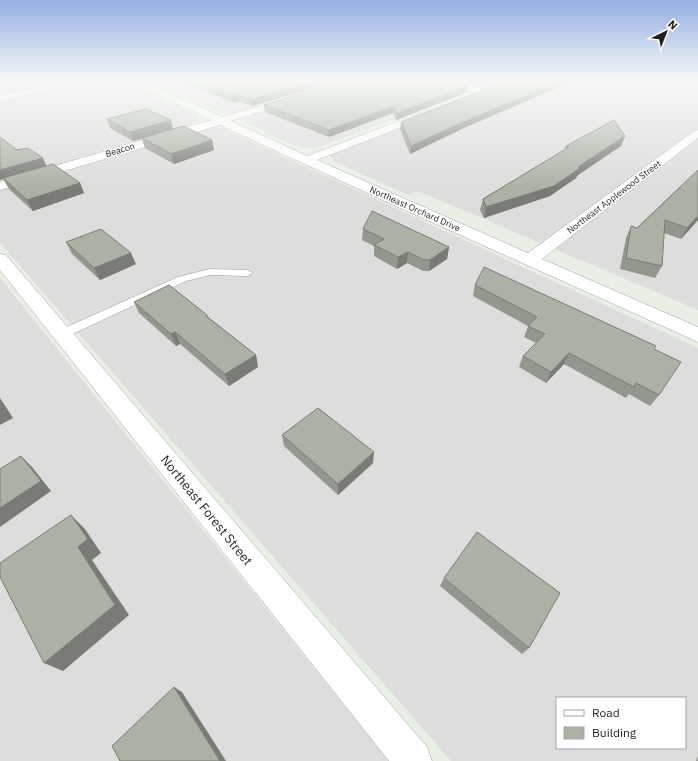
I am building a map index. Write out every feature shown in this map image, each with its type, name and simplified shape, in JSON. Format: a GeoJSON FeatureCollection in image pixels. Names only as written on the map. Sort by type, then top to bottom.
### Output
{"type":"FeatureCollection","features":[{"type":"Feature","properties":{"kind":"street","name":"Northeast Orchard Drive"},"geometry":{"type":"LineString","coordinates":[[213,117],[698,335]]}},
{"type":"Feature","properties":{"kind":"street","name":"Beacon"},"geometry":{"type":"LineString","coordinates":[[0,186],[233,117]]}},
{"type":"Feature","properties":{"kind":"street"},"geometry":{"type":"LineString","coordinates":[[307,160],[419,117]]}},
{"type":"Feature","properties":{"kind":"street","name":"Northeast Applewood Street"},"geometry":{"type":"LineString","coordinates":[[530,260],[698,133]]}},
{"type":"Feature","properties":{"kind":"street","name":"Northeast Forest Street"},"geometry":{"type":"LineString","coordinates":[[0,259],[413,761]]}},
{"type":"Feature","properties":{"kind":"lane"},"geometry":{"type":"LineString","coordinates":[[62,334],[182,279],[210,272],[247,273]]}},
{"type":"Feature","properties":{"kind":"shaded area"},"geometry":{"type":"Polygon","coordinates":[[[0,117],[198,117],[199,119],[193,124],[181,128],[0,183],[0,117]]]}},
{"type":"Feature","properties":{"kind":"shaded area"},"geometry":{"type":"Polygon","coordinates":[[[247,117],[401,117],[318,147],[306,148],[296,146],[244,122],[247,117]]]}},
{"type":"Feature","properties":{"kind":"shaded area"},"geometry":{"type":"Polygon","coordinates":[[[425,117],[698,117],[698,310],[418,191],[409,195],[333,161],[331,156],[334,153],[425,117]]]}},
{"type":"Feature","properties":{"kind":"shaded area"},"geometry":{"type":"Polygon","coordinates":[[[213,127],[222,128],[698,348],[698,761],[451,761],[0,243],[0,190],[213,127]]]}},
{"type":"Feature","properties":{"kind":"shaded area"},"geometry":{"type":"Polygon","coordinates":[[[0,278],[389,761],[0,761],[0,278]]]}},
{"type":"Feature","properties":{"kind":"building"},"geometry":{"type":"Polygon","coordinates":[[[117,117],[163,117],[171,120],[130,132],[107,119],[117,117]]]}},
{"type":"Feature","properties":{"kind":"building"},"geometry":{"type":"Polygon","coordinates":[[[294,117],[366,117],[329,130],[294,117]]]}},
{"type":"Feature","properties":{"kind":"building"},"geometry":{"type":"Polygon","coordinates":[[[415,117],[476,117],[411,146],[401,122],[415,117]]]}},
{"type":"Feature","properties":{"kind":"building"},"geometry":{"type":"Polygon","coordinates":[[[614,120],[625,136],[578,167],[580,168],[554,186],[486,207],[483,199],[569,147],[566,146],[614,120]]]}},
{"type":"Feature","properties":{"kind":"building"},"geometry":{"type":"Polygon","coordinates":[[[183,126],[212,140],[171,154],[142,138],[183,126]]]}},
{"type":"Feature","properties":{"kind":"building"},"geometry":{"type":"Polygon","coordinates":[[[0,137],[17,150],[28,148],[43,158],[0,170],[0,137]]]}},
{"type":"Feature","properties":{"kind":"building"},"geometry":{"type":"Polygon","coordinates":[[[53,164],[80,183],[27,200],[3,178],[53,164]]]}},
{"type":"Feature","properties":{"kind":"building"},"geometry":{"type":"Polygon","coordinates":[[[698,170],[698,216],[687,228],[665,220],[662,266],[626,258],[631,226],[637,228],[698,170]]]}},
{"type":"Feature","properties":{"kind":"building"},"geometry":{"type":"Polygon","coordinates":[[[372,211],[449,247],[430,260],[424,260],[408,252],[398,257],[374,245],[384,239],[363,229],[372,211]]]}},
{"type":"Feature","properties":{"kind":"building"},"geometry":{"type":"Polygon","coordinates":[[[101,229],[131,253],[94,268],[66,242],[101,229]]]}},
{"type":"Feature","properties":{"kind":"building"},"geometry":{"type":"Polygon","coordinates":[[[484,267],[656,346],[654,349],[681,362],[659,395],[636,383],[634,387],[569,353],[551,372],[523,356],[545,334],[528,326],[537,317],[475,285],[484,267]]]}},
{"type":"Feature","properties":{"kind":"building"},"geometry":{"type":"Polygon","coordinates":[[[169,285],[256,355],[225,374],[175,332],[171,334],[134,302],[169,285]]]}},
{"type":"Feature","properties":{"kind":"building"},"geometry":{"type":"Polygon","coordinates":[[[318,408],[374,452],[338,484],[282,435],[318,408]]]}},
{"type":"Feature","properties":{"kind":"building"},"geometry":{"type":"Polygon","coordinates":[[[21,456],[41,481],[0,508],[0,469],[21,456]]]}},
{"type":"Feature","properties":{"kind":"building"},"geometry":{"type":"Polygon","coordinates":[[[71,515],[88,539],[78,547],[115,605],[44,663],[0,577],[0,563],[71,515]]]}},
{"type":"Feature","properties":{"kind":"building"},"geometry":{"type":"Polygon","coordinates":[[[477,532],[560,593],[529,648],[444,578],[477,532]]]}},
{"type":"Feature","properties":{"kind":"building"},"geometry":{"type":"Polygon","coordinates":[[[174,687],[220,761],[120,761],[112,746],[174,687]]]}}]}
